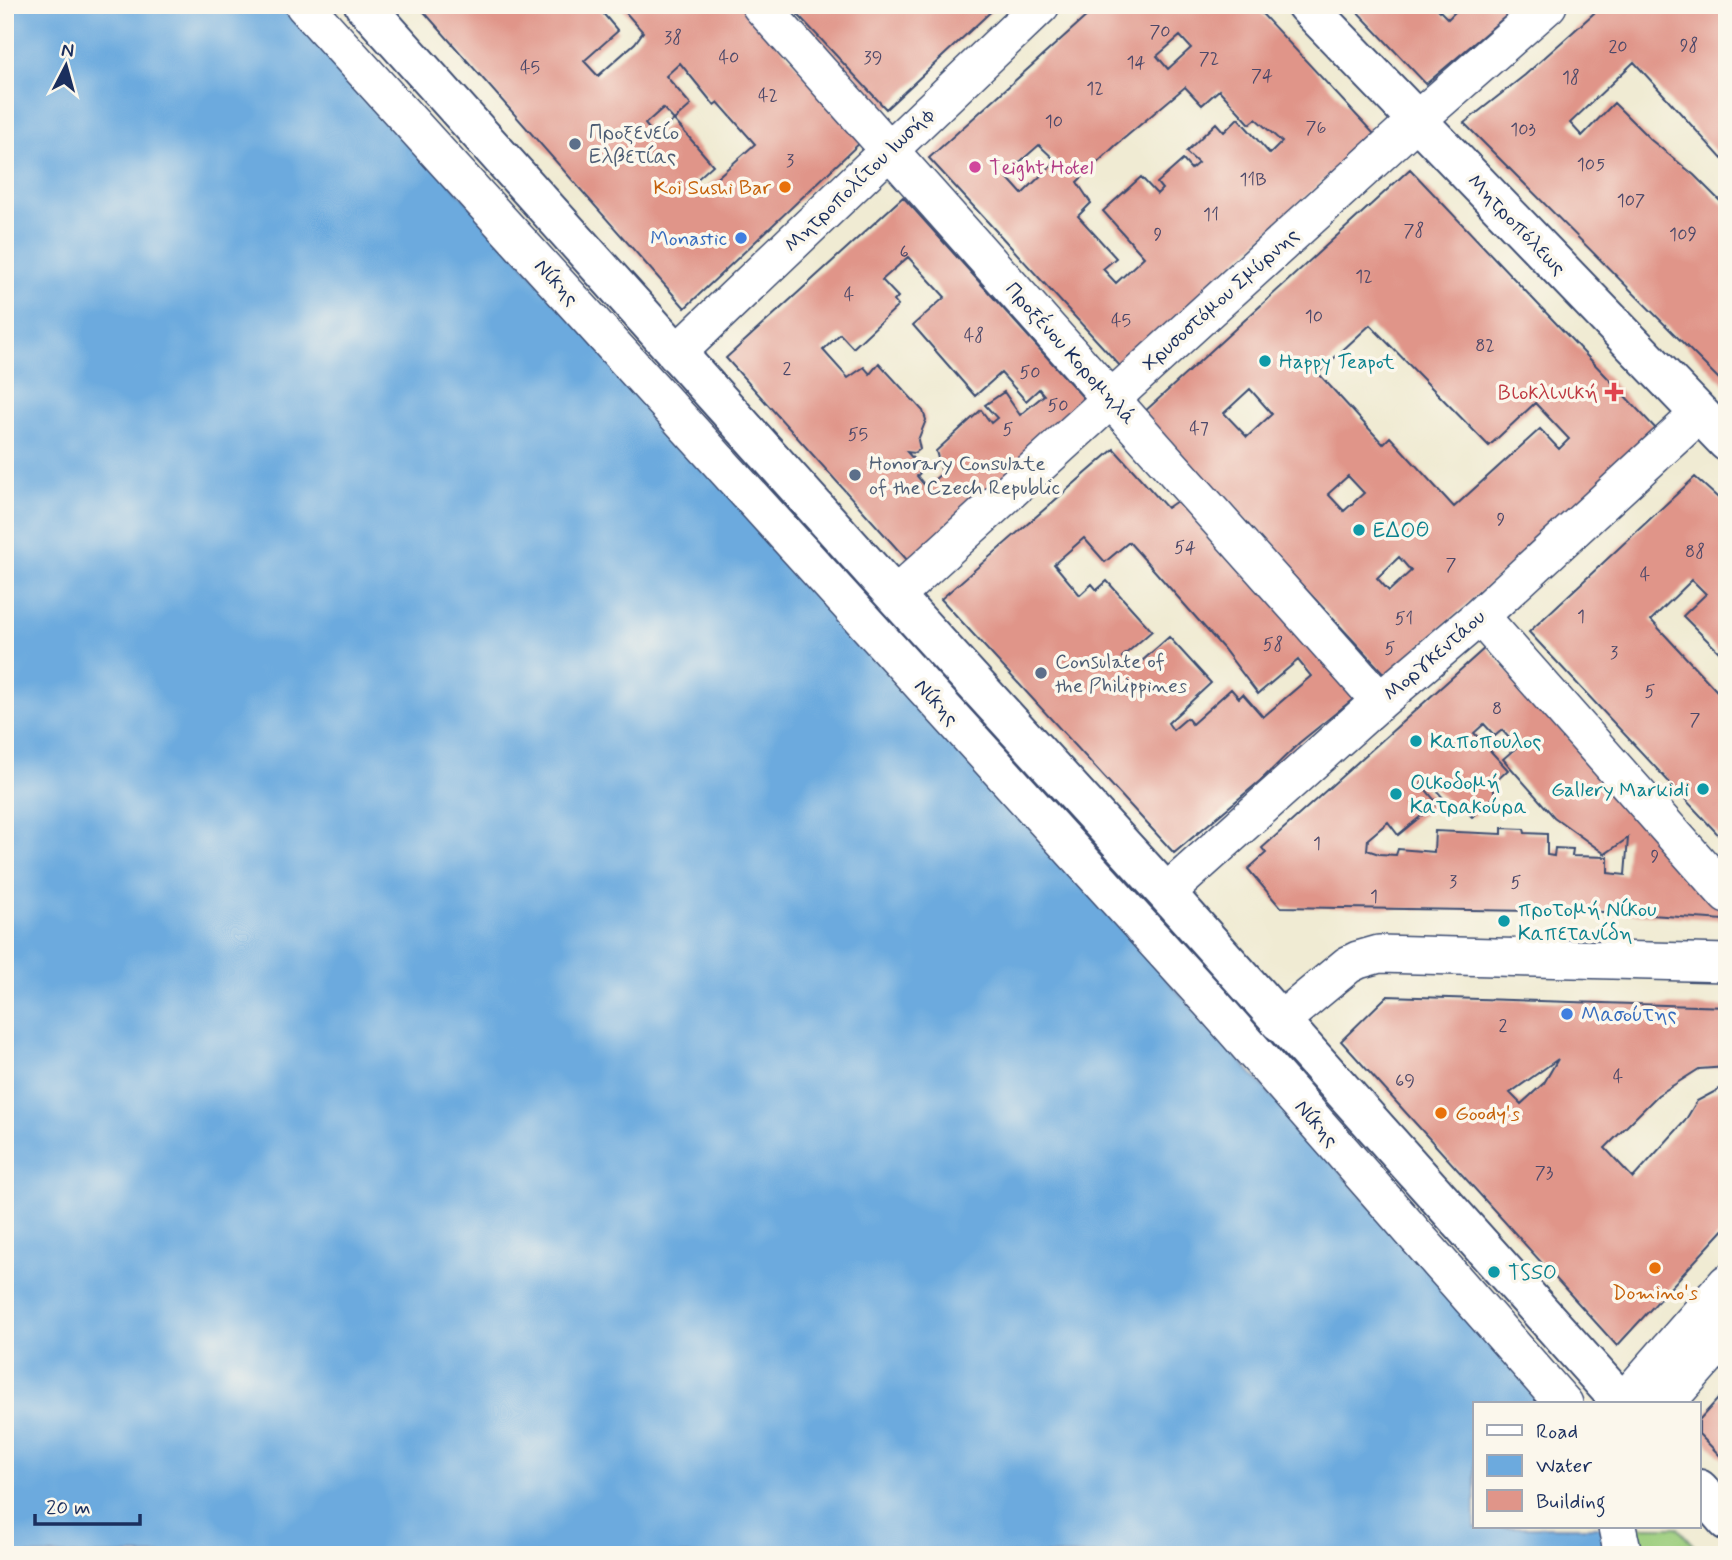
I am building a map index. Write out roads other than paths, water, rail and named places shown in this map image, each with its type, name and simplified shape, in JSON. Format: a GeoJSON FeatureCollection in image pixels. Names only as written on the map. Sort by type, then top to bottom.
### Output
{"type":"FeatureCollection","features":[{"type":"Feature","properties":{"kind":"main road","name":"Νίκης"},"geometry":{"type":"LineString","coordinates":[[364,5],[676,354],[1166,893],[1621,1402]]}},
{"type":"Feature","properties":{"kind":"main road","name":"Μητροπόλεως"},"geometry":{"type":"LineString","coordinates":[[1306,5],[1727,442]]}},
{"type":"Feature","properties":{"kind":"main road"},"geometry":{"type":"LineString","coordinates":[[1700,1490],[1727,1521]]}},
{"type":"Feature","properties":{"kind":"street","name":"Νίκης"},"geometry":{"type":"LineString","coordinates":[[304,5],[1212,1004],[1562,1402]]}},
{"type":"Feature","properties":{"kind":"street","name":"Προξένου Κορομηλά"},"geometry":{"type":"LineString","coordinates":[[760,5],[1380,701]]}},
{"type":"Feature","properties":{"kind":"street","name":"Μητροπολίτου Ιωσήφ"},"geometry":{"type":"LineString","coordinates":[[676,354],[1041,5]]}},
{"type":"Feature","properties":{"kind":"street","name":"Χρυσοστόμου Σμύρνης"},"geometry":{"type":"LineString","coordinates":[[895,596],[1416,120],[1548,5]]}},
{"type":"Feature","properties":{"kind":"street","name":"Μοργκεντάου"},"geometry":{"type":"LineString","coordinates":[[1166,893],[1380,701],[1480,616],[1699,414]]}},
{"type":"Feature","properties":{"kind":"street"},"geometry":{"type":"LineString","coordinates":[[1480,616],[1727,895]]}},
{"type":"Feature","properties":{"kind":"street"},"geometry":{"type":"LineString","coordinates":[[1279,1022],[1338,971],[1357,960],[1380,954],[1727,963]]}},
{"type":"Feature","properties":{"kind":"street"},"geometry":{"type":"LineString","coordinates":[[1625,1402],[1727,1283]]}},
{"type":"Feature","properties":{"kind":"street"},"geometry":{"type":"LineString","coordinates":[[1667,1402],[1727,1334]]}},
{"type":"Feature","properties":{"kind":"street"},"geometry":{"type":"LineString","coordinates":[[1617,1528],[1623,1555]]}},
{"type":"Feature","properties":{"kind":"water"},"geometry":{"type":"Polygon","coordinates":[[[5,5],[290,5],[1547,1402],[1473,1402],[1473,1528],[1604,1528],[1609,1555],[5,1555],[5,5]]]}},
{"type":"Feature","properties":{"kind":"place","name":"Προξενείο Ελβετίας"},"geometry":{"type":"Point","coordinates":[575,144]}},
{"type":"Feature","properties":{"kind":"place","name":"Teight Hotel"},"geometry":{"type":"Point","coordinates":[975,167]}},
{"type":"Feature","properties":{"kind":"place","name":"Koi Sushi Bar"},"geometry":{"type":"Point","coordinates":[785,187]}},
{"type":"Feature","properties":{"kind":"place","name":"Monastic"},"geometry":{"type":"Point","coordinates":[741,238]}},
{"type":"Feature","properties":{"kind":"place","name":"Happy Teapot"},"geometry":{"type":"Point","coordinates":[1265,361]}},
{"type":"Feature","properties":{"kind":"place","name":"Βιοκλινική"},"geometry":{"type":"Point","coordinates":[1614,392]}},
{"type":"Feature","properties":{"kind":"place","name":"Honorary Consulate of the Czech Republic"},"geometry":{"type":"Point","coordinates":[855,475]}},
{"type":"Feature","properties":{"kind":"place","name":"ΕΔΟΘ"},"geometry":{"type":"Point","coordinates":[1359,530]}},
{"type":"Feature","properties":{"kind":"place","name":"Consulate of the Philippines"},"geometry":{"type":"Point","coordinates":[1041,673]}},
{"type":"Feature","properties":{"kind":"place","name":"Καποπουλος"},"geometry":{"type":"Point","coordinates":[1416,741]}},
{"type":"Feature","properties":{"kind":"place","name":"Gallery Markidi"},"geometry":{"type":"Point","coordinates":[1703,789]}},
{"type":"Feature","properties":{"kind":"place","name":"Οικοδομή Κατρακούρα"},"geometry":{"type":"Point","coordinates":[1396,794]}},
{"type":"Feature","properties":{"kind":"place","name":"προτομή Νίκου Καπετανίδη"},"geometry":{"type":"Point","coordinates":[1504,921]}},
{"type":"Feature","properties":{"kind":"place","name":"Μασούτης"},"geometry":{"type":"Point","coordinates":[1567,1014]}},
{"type":"Feature","properties":{"kind":"place","name":"Goody's"},"geometry":{"type":"Point","coordinates":[1441,1113]}},
{"type":"Feature","properties":{"kind":"place","name":"Domino's"},"geometry":{"type":"Point","coordinates":[1655,1268]}},
{"type":"Feature","properties":{"kind":"place","name":"TSSO"},"geometry":{"type":"Point","coordinates":[1494,1272]}}]}
